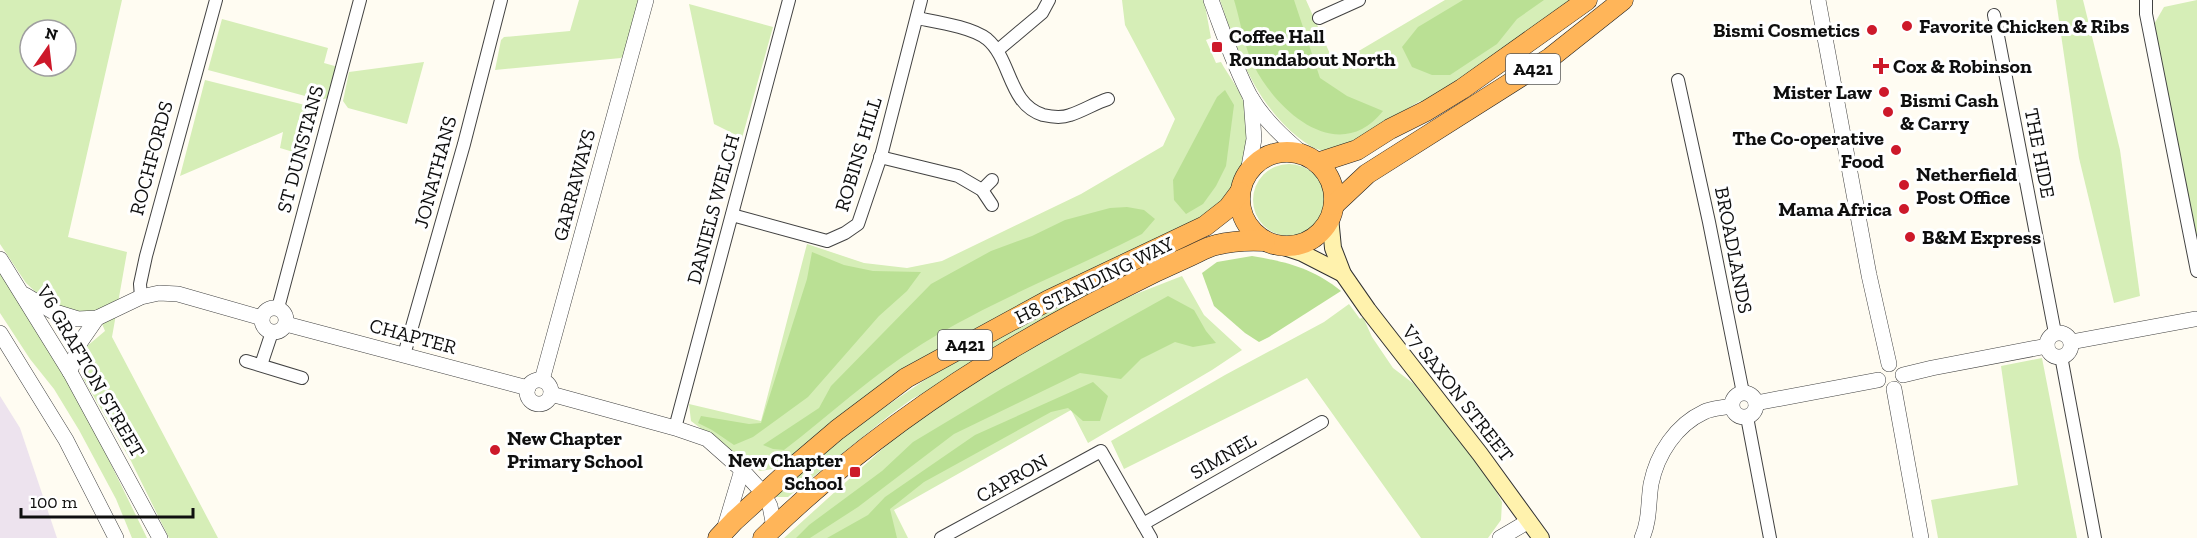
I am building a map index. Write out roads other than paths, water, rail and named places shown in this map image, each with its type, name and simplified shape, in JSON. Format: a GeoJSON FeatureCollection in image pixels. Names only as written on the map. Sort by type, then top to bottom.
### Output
{"type":"FeatureCollection","features":[{"type":"Feature","properties":{"kind":"highway","name":"A421"},"geometry":{"type":"LineString","coordinates":[[1240,192],[1248,171],[1267,156],[1279,152],[1292,152],[1311,159],[1357,150],[1462,89],[1587,0]]}},
{"type":"Feature","properties":{"kind":"highway","name":"A421"},"geometry":{"type":"LineString","coordinates":[[1273,243],[1305,242],[1316,236],[1324,227],[1332,211],[1367,174],[1550,58],[1623,0]]}},
{"type":"Feature","properties":{"kind":"highway"},"geometry":{"type":"LineString","coordinates":[[1311,159],[1331,182],[1334,194],[1332,211]]}},
{"type":"Feature","properties":{"kind":"highway"},"geometry":{"type":"LineString","coordinates":[[1240,192],[1240,207],[1245,221],[1254,232],[1273,243]]}},
{"type":"Feature","properties":{"kind":"highway","name":"H8 STANDING WAY"},"geometry":{"type":"LineString","coordinates":[[769,533],[853,457],[947,388],[1162,258],[1228,208],[1240,192]]}},
{"type":"Feature","properties":{"kind":"highway","name":"H8 STANDING WAY"},"geometry":{"type":"LineString","coordinates":[[726,527],[767,500],[837,430],[906,378],[1049,300],[1162,258],[1243,240],[1273,243]]}},
{"type":"Feature","properties":{"kind":"highway"},"geometry":{"type":"LineString","coordinates":[[767,500],[813,491]]}},
{"type":"Feature","properties":{"kind":"main road","name":"V7 SAXON STREET"},"geometry":{"type":"LineString","coordinates":[[1332,211],[1333,248],[1344,276],[1541,538]]}},
{"type":"Feature","properties":{"kind":"main road","name":"V7 SAXON STREET"},"geometry":{"type":"LineString","coordinates":[[1273,243],[1302,253],[1344,276]]}},
{"type":"Feature","properties":{"kind":"street","name":"ROCHFORDS"},"geometry":{"type":"LineString","coordinates":[[141,297],[140,284],[146,256],[216,0]]}},
{"type":"Feature","properties":{"kind":"street","name":"ST DUNSTANS"},"geometry":{"type":"LineString","coordinates":[[278,308],[360,0]]}},
{"type":"Feature","properties":{"kind":"street","name":"JONATHANS"},"geometry":{"type":"LineString","coordinates":[[404,355],[461,156],[501,0]]}},
{"type":"Feature","properties":{"kind":"street","name":"GARRAWAYS"},"geometry":{"type":"LineString","coordinates":[[542,380],[646,0]]}},
{"type":"Feature","properties":{"kind":"street","name":"DANIELS WELCH"},"geometry":{"type":"LineString","coordinates":[[675,428],[789,0]]}},
{"type":"Feature","properties":{"kind":"street","name":"ROBINS HILL"},"geometry":{"type":"LineString","coordinates":[[732,215],[827,241],[858,224],[880,157],[921,0]]}},
{"type":"Feature","properties":{"kind":"street"},"geometry":{"type":"LineString","coordinates":[[998,50],[1042,13],[1049,0]]}},
{"type":"Feature","properties":{"kind":"street"},"geometry":{"type":"LineString","coordinates":[[1211,0],[1229,49],[1251,98],[1282,137],[1311,159]]}},
{"type":"Feature","properties":{"kind":"street"},"geometry":{"type":"LineString","coordinates":[[1818,0],[1869,275],[1889,364]]}},
{"type":"Feature","properties":{"kind":"street"},"geometry":{"type":"LineString","coordinates":[[2146,0],[2146,14],[2166,123],[2197,271]]}},
{"type":"Feature","properties":{"kind":"street"},"geometry":{"type":"LineString","coordinates":[[1319,18],[1356,1]]}},
{"type":"Feature","properties":{"kind":"street","name":"THE HIDE"},"geometry":{"type":"LineString","coordinates":[[1994,15],[2051,340]]}},
{"type":"Feature","properties":{"kind":"street"},"geometry":{"type":"LineString","coordinates":[[917,18],[971,31],[986,38],[998,50],[1012,84],[1022,101],[1036,112],[1052,117],[1069,116],[1091,104],[1108,99]]}},
{"type":"Feature","properties":{"kind":"street","name":"BROADLANDS"},"geometry":{"type":"LineString","coordinates":[[1678,80],[1743,393]]}},
{"type":"Feature","properties":{"kind":"street"},"geometry":{"type":"LineString","coordinates":[[1248,171],[1254,139],[1251,98]]}},
{"type":"Feature","properties":{"kind":"street"},"geometry":{"type":"LineString","coordinates":[[880,157],[958,177],[982,190],[992,205]]}},
{"type":"Feature","properties":{"kind":"street"},"geometry":{"type":"LineString","coordinates":[[982,190],[992,180]]}},
{"type":"Feature","properties":{"kind":"street","name":"V6 GRAFTON STREET"},"geometry":{"type":"LineString","coordinates":[[0,259],[70,372],[160,538]]}},
{"type":"Feature","properties":{"kind":"street"},"geometry":{"type":"LineString","coordinates":[[21,292],[62,316],[78,319],[97,318],[141,297],[159,293],[178,294],[262,318]]}},
{"type":"Feature","properties":{"kind":"street"},"geometry":{"type":"LineString","coordinates":[[270,308],[278,308],[284,312],[286,324],[279,331],[272,332],[265,328],[262,318],[270,308]]}},
{"type":"Feature","properties":{"kind":"street"},"geometry":{"type":"LineString","coordinates":[[2071,342],[2196,317]]}},
{"type":"Feature","properties":{"kind":"street"},"geometry":{"type":"LineString","coordinates":[[70,372],[79,344],[97,318]]}},
{"type":"Feature","properties":{"kind":"street","name":"CHAPTER"},"geometry":{"type":"LineString","coordinates":[[286,324],[528,388]]}},
{"type":"Feature","properties":{"kind":"street"},"geometry":{"type":"LineString","coordinates":[[261,365],[272,332]]}},
{"type":"Feature","properties":{"kind":"street"},"geometry":{"type":"LineString","coordinates":[[0,333],[66,440],[116,538]]}},
{"type":"Feature","properties":{"kind":"street"},"geometry":{"type":"LineString","coordinates":[[1903,375],[2067,336],[2071,342],[2070,350],[2061,356],[2054,356],[2051,340]]}},
{"type":"Feature","properties":{"kind":"street"},"geometry":{"type":"LineString","coordinates":[[2061,356],[2096,538]]}},
{"type":"Feature","properties":{"kind":"street"},"geometry":{"type":"LineString","coordinates":[[246,361],[302,378]]}},
{"type":"Feature","properties":{"kind":"street"},"geometry":{"type":"LineString","coordinates":[[1878,380],[1881,368],[1889,364],[1896,366],[1903,375]]}},
{"type":"Feature","properties":{"kind":"street"},"geometry":{"type":"LineString","coordinates":[[1878,380],[1884,387],[1894,388],[1900,384],[1903,375]]}},
{"type":"Feature","properties":{"kind":"street"},"geometry":{"type":"LineString","coordinates":[[542,380],[548,384],[551,394],[545,402],[538,403],[529,396],[528,388],[532,383],[542,380]]}},
{"type":"Feature","properties":{"kind":"street"},"geometry":{"type":"LineString","coordinates":[[1756,403],[1878,380]]}},
{"type":"Feature","properties":{"kind":"street"},"geometry":{"type":"LineString","coordinates":[[1894,388],[1922,538]]}},
{"type":"Feature","properties":{"kind":"street"},"geometry":{"type":"LineString","coordinates":[[1743,393],[1752,395],[1756,403],[1753,414],[1747,417],[1737,415],[1731,406],[1736,396],[1743,393]]}},
{"type":"Feature","properties":{"kind":"street"},"geometry":{"type":"LineString","coordinates":[[551,394],[707,439],[742,470],[767,500],[769,533]]}},
{"type":"Feature","properties":{"kind":"street"},"geometry":{"type":"LineString","coordinates":[[1642,538],[1648,525],[1651,483],[1663,450],[1678,430],[1705,411],[1731,406]]}},
{"type":"Feature","properties":{"kind":"street"},"geometry":{"type":"LineString","coordinates":[[1747,417],[1770,538]]}},
{"type":"Feature","properties":{"kind":"street","name":"SIMNEL"},"geometry":{"type":"LineString","coordinates":[[1143,524],[1322,422]]}},
{"type":"Feature","properties":{"kind":"street","name":"CAPRON"},"geometry":{"type":"LineString","coordinates":[[941,538],[1101,451],[1143,524]]}},
{"type":"Feature","properties":{"kind":"street"},"geometry":{"type":"LineString","coordinates":[[726,527],[742,470]]}},
{"type":"Feature","properties":{"kind":"street"},"geometry":{"type":"LineString","coordinates":[[1500,538],[1529,521]]}},
{"type":"Feature","properties":{"kind":"street"},"geometry":{"type":"LineString","coordinates":[[1143,524],[1151,538]]}},
{"type":"Feature","properties":{"kind":"place","name":"Favorite Chicken & Ribs"},"geometry":{"type":"Point","coordinates":[1907,26]}},
{"type":"Feature","properties":{"kind":"place","name":"Bismi Cosmetics"},"geometry":{"type":"Point","coordinates":[1872,30]}},
{"type":"Feature","properties":{"kind":"place","name":"Coffee Hall Roundabout North"},"geometry":{"type":"Point","coordinates":[1217,47]}},
{"type":"Feature","properties":{"kind":"place","name":"Cox & Robinson"},"geometry":{"type":"Point","coordinates":[1881,66]}},
{"type":"Feature","properties":{"kind":"place","name":"Mister Law"},"geometry":{"type":"Point","coordinates":[1884,92]}},
{"type":"Feature","properties":{"kind":"place","name":"Bismi Cash & Carry"},"geometry":{"type":"Point","coordinates":[1888,112]}},
{"type":"Feature","properties":{"kind":"place","name":"The Co-operative Food"},"geometry":{"type":"Point","coordinates":[1896,150]}},
{"type":"Feature","properties":{"kind":"place","name":"Netherfield Post Office"},"geometry":{"type":"Point","coordinates":[1904,185]}},
{"type":"Feature","properties":{"kind":"place","name":"Mama Africa"},"geometry":{"type":"Point","coordinates":[1904,209]}},
{"type":"Feature","properties":{"kind":"place","name":"B&M Express"},"geometry":{"type":"Point","coordinates":[1910,237]}},
{"type":"Feature","properties":{"kind":"place","name":"New Chapter Primary School"},"geometry":{"type":"Point","coordinates":[495,450]}},
{"type":"Feature","properties":{"kind":"place","name":"New Chapter School"},"geometry":{"type":"Point","coordinates":[855,472]}}]}
